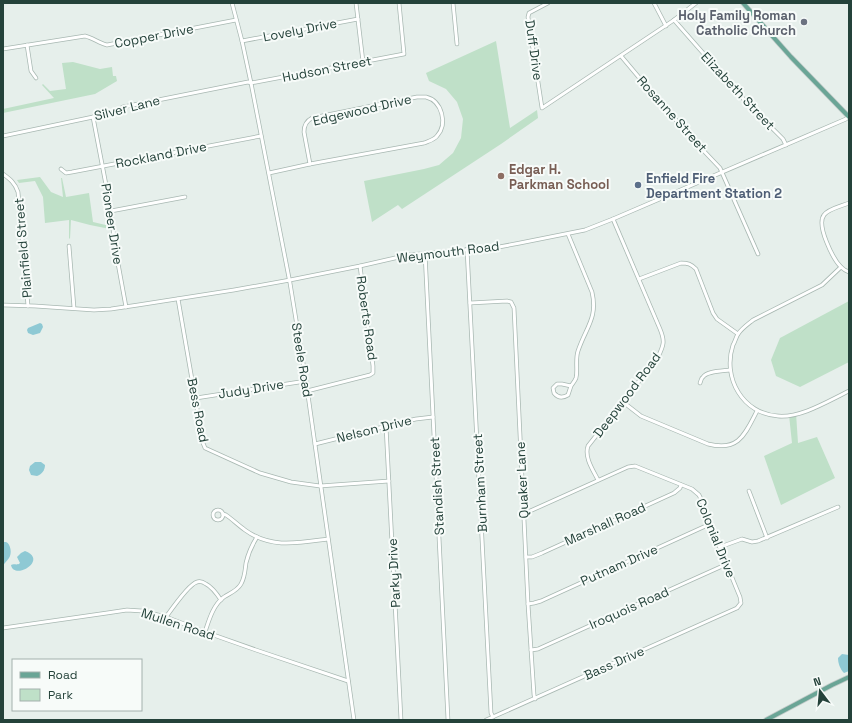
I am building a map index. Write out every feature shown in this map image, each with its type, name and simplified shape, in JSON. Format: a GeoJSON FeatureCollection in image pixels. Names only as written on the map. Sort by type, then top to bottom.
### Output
{"type":"FeatureCollection","features":[{"type":"Feature","properties":{"kind":"main road"},"geometry":{"type":"LineString","coordinates":[[743,3],[791,57],[849,117]]}},
{"type":"Feature","properties":{"kind":"main road"},"geometry":{"type":"LineString","coordinates":[[766,720],[849,677]]}},
{"type":"Feature","properties":{"kind":"street","name":"Steele Road"},"geometry":{"type":"LineString","coordinates":[[232,3],[251,83],[290,280],[306,380],[354,720]]}},
{"type":"Feature","properties":{"kind":"street"},"geometry":{"type":"LineString","coordinates":[[356,3],[363,62]]}},
{"type":"Feature","properties":{"kind":"street","name":"Hudson Street"},"geometry":{"type":"LineString","coordinates":[[251,83],[404,54],[399,3]]}},
{"type":"Feature","properties":{"kind":"street"},"geometry":{"type":"LineString","coordinates":[[453,3],[457,44]]}},
{"type":"Feature","properties":{"kind":"street","name":"Duff Drive"},"geometry":{"type":"LineString","coordinates":[[548,3],[529,13],[528,17],[542,108],[621,56]]}},
{"type":"Feature","properties":{"kind":"street"},"geometry":{"type":"LineString","coordinates":[[654,3],[666,26]]}},
{"type":"Feature","properties":{"kind":"street"},"geometry":{"type":"LineString","coordinates":[[621,56],[666,26],[696,3]]}},
{"type":"Feature","properties":{"kind":"street","name":"Lovely Drive"},"geometry":{"type":"LineString","coordinates":[[242,41],[358,19]]}},
{"type":"Feature","properties":{"kind":"street","name":"Copper Drive"},"geometry":{"type":"LineString","coordinates":[[3,49],[85,36],[107,45],[236,20]]}},
{"type":"Feature","properties":{"kind":"street","name":"Elizabeth Street"},"geometry":{"type":"LineString","coordinates":[[674,20],[747,104],[783,139],[786,145]]}},
{"type":"Feature","properties":{"kind":"street"},"geometry":{"type":"LineString","coordinates":[[27,45],[31,71],[36,78]]}},
{"type":"Feature","properties":{"kind":"street","name":"Rosanne Street"},"geometry":{"type":"LineString","coordinates":[[621,56],[723,172],[758,254]]}},
{"type":"Feature","properties":{"kind":"street","name":"Silver Lane"},"geometry":{"type":"LineString","coordinates":[[3,136],[112,113],[123,107],[248,82],[251,83]]}},
{"type":"Feature","properties":{"kind":"street","name":"Edgewood Drive"},"geometry":{"type":"LineString","coordinates":[[268,173],[430,141],[438,135],[443,126],[441,110],[434,101],[426,97],[417,97],[312,118],[306,124],[304,132],[310,164]]}},
{"type":"Feature","properties":{"kind":"street","name":"Pioneer Drive"},"geometry":{"type":"LineString","coordinates":[[93,117],[111,211],[115,246],[126,307]]}},
{"type":"Feature","properties":{"kind":"street","name":"Weymouth Road"},"geometry":{"type":"LineString","coordinates":[[3,305],[99,310],[126,307],[290,280],[408,255],[499,247],[568,234],[591,228],[613,219],[849,117]]}},
{"type":"Feature","properties":{"kind":"street","name":"Rockland Drive"},"geometry":{"type":"LineString","coordinates":[[61,169],[66,173],[261,136]]}},
{"type":"Feature","properties":{"kind":"street","name":"Plainfield Street"},"geometry":{"type":"LineString","coordinates":[[3,174],[13,181],[18,192],[28,306]]}},
{"type":"Feature","properties":{"kind":"street"},"geometry":{"type":"LineString","coordinates":[[111,211],[184,197]]}},
{"type":"Feature","properties":{"kind":"street"},"geometry":{"type":"LineString","coordinates":[[849,203],[827,212],[821,222],[830,252],[841,267],[849,272]]}},
{"type":"Feature","properties":{"kind":"street","name":"Deepwood Road"},"geometry":{"type":"LineString","coordinates":[[598,480],[587,456],[586,450],[658,357],[663,347],[663,337],[613,219]]}},
{"type":"Feature","properties":{"kind":"street"},"geometry":{"type":"LineString","coordinates":[[568,234],[592,292],[594,312],[591,323],[578,351],[576,361],[576,378],[568,395],[564,397],[558,396],[554,393],[553,388],[557,384],[571,386]]}},
{"type":"Feature","properties":{"kind":"street"},"geometry":{"type":"LineString","coordinates":[[69,246],[74,308]]}},
{"type":"Feature","properties":{"kind":"street","name":"Burnham Street"},"geometry":{"type":"LineString","coordinates":[[467,249],[491,713],[493,717]]}},
{"type":"Feature","properties":{"kind":"street","name":"Standish Street"},"geometry":{"type":"LineString","coordinates":[[425,253],[448,720]]}},
{"type":"Feature","properties":{"kind":"street"},"geometry":{"type":"LineString","coordinates":[[639,279],[680,263],[692,265],[696,269],[713,313],[717,319],[738,334]]}},
{"type":"Feature","properties":{"kind":"street","name":"Roberts Road"},"geometry":{"type":"LineString","coordinates":[[307,391],[373,373],[360,266]]}},
{"type":"Feature","properties":{"kind":"street"},"geometry":{"type":"LineString","coordinates":[[841,267],[822,285],[753,320],[738,334],[731,351],[730,370],[736,390],[742,398],[757,411],[767,415],[790,416],[801,414],[849,391]]}},
{"type":"Feature","properties":{"kind":"street","name":"Bess Road"},"geometry":{"type":"LineString","coordinates":[[178,299],[205,448],[260,473],[291,482],[320,486]]}},
{"type":"Feature","properties":{"kind":"street","name":"Quaker Lane"},"geometry":{"type":"LineString","coordinates":[[470,303],[508,301],[511,302],[514,308],[528,604],[535,699]]}},
{"type":"Feature","properties":{"kind":"street"},"geometry":{"type":"LineString","coordinates":[[700,384],[704,375],[711,372],[730,370]]}},
{"type":"Feature","properties":{"kind":"street","name":"Judy Drive"},"geometry":{"type":"LineString","coordinates":[[196,398],[306,380]]}},
{"type":"Feature","properties":{"kind":"street"},"geometry":{"type":"LineString","coordinates":[[623,402],[641,416],[718,447],[729,445],[739,440],[746,432],[757,411]]}},
{"type":"Feature","properties":{"kind":"street","name":"Nelson Drive"},"geometry":{"type":"LineString","coordinates":[[315,444],[416,419],[433,417]]}},
{"type":"Feature","properties":{"kind":"street","name":"Parky Drive"},"geometry":{"type":"LineString","coordinates":[[386,426],[401,720]]}},
{"type":"Feature","properties":{"kind":"street","name":"Colonial Drive"},"geometry":{"type":"LineString","coordinates":[[524,513],[628,467],[635,466],[692,489],[699,495],[727,564],[741,604]]}},
{"type":"Feature","properties":{"kind":"street"},"geometry":{"type":"LineString","coordinates":[[320,486],[389,481]]}},
{"type":"Feature","properties":{"kind":"street","name":"Marshall Road"},"geometry":{"type":"LineString","coordinates":[[526,557],[532,557],[542,553],[674,493],[680,488],[681,485]]}},
{"type":"Feature","properties":{"kind":"street"},"geometry":{"type":"LineString","coordinates":[[749,491],[767,538]]}},
{"type":"Feature","properties":{"kind":"street"},"geometry":{"type":"LineString","coordinates":[[720,548],[742,539],[755,542],[767,538],[838,507]]}},
{"type":"Feature","properties":{"kind":"street"},"geometry":{"type":"LineString","coordinates":[[222,514],[226,514],[246,531],[267,541],[282,544],[328,539]]}},
{"type":"Feature","properties":{"kind":"street","name":"Putnam Drive"},"geometry":{"type":"LineString","coordinates":[[528,604],[541,601],[710,524]]}},
{"type":"Feature","properties":{"kind":"street"},"geometry":{"type":"LineString","coordinates":[[205,632],[214,607],[221,600],[234,592],[240,585],[244,576],[247,558],[257,537]]}},
{"type":"Feature","properties":{"kind":"street","name":"Iroquois Road"},"geometry":{"type":"LineString","coordinates":[[531,650],[538,649],[727,564]]}},
{"type":"Feature","properties":{"kind":"street"},"geometry":{"type":"LineString","coordinates":[[166,617],[192,584],[197,582],[202,582],[211,587],[221,600]]}},
{"type":"Feature","properties":{"kind":"street","name":"Bass Drive"},"geometry":{"type":"LineString","coordinates":[[486,720],[737,608],[741,604]]}},
{"type":"Feature","properties":{"kind":"street","name":"Mullen Road"},"geometry":{"type":"LineString","coordinates":[[3,628],[127,610],[142,611],[166,617],[256,650],[348,681]]}},
{"type":"Feature","properties":{"kind":"green space"},"geometry":{"type":"Polygon","coordinates":[[[496,41],[510,128],[537,110],[538,118],[402,209],[398,205],[372,222],[364,181],[439,165],[453,153],[461,138],[463,119],[457,102],[446,89],[429,81],[426,73],[496,41]]]}},
{"type":"Feature","properties":{"kind":"green space"},"geometry":{"type":"Polygon","coordinates":[[[73,62],[100,69],[112,67],[113,76],[116,76],[117,81],[95,94],[3,113],[3,109],[54,98],[42,85],[43,84],[50,91],[66,89],[62,63],[73,62]]]}},
{"type":"Feature","properties":{"kind":"green space"},"geometry":{"type":"Polygon","coordinates":[[[40,177],[51,192],[63,197],[61,178],[66,197],[89,193],[93,222],[110,226],[110,229],[71,220],[70,239],[69,220],[45,223],[43,197],[35,181],[19,183],[17,180],[40,177]]]}},
{"type":"Feature","properties":{"kind":"green space"},"geometry":{"type":"Polygon","coordinates":[[[849,301],[849,362],[800,387],[776,376],[771,360],[780,338],[849,301]]]}},
{"type":"Feature","properties":{"kind":"green space"},"geometry":{"type":"Polygon","coordinates":[[[796,413],[798,443],[817,437],[835,478],[781,505],[764,456],[792,443],[789,415],[796,413]]]}},
{"type":"Feature","properties":{"kind":"water"},"geometry":{"type":"Polygon","coordinates":[[[40,323],[43,327],[40,333],[33,335],[28,333],[28,328],[40,323]]]}},
{"type":"Feature","properties":{"kind":"water"},"geometry":{"type":"Polygon","coordinates":[[[35,462],[41,462],[45,465],[43,472],[37,476],[31,475],[29,470],[30,466],[35,462]]]}},
{"type":"Feature","properties":{"kind":"water"},"geometry":{"type":"Polygon","coordinates":[[[3,542],[8,543],[11,552],[9,558],[3,566],[3,542]]]}},
{"type":"Feature","properties":{"kind":"water"},"geometry":{"type":"Polygon","coordinates":[[[25,551],[31,555],[33,559],[32,564],[23,570],[18,571],[13,569],[11,565],[20,563],[17,557],[25,551]]]}},
{"type":"Feature","properties":{"kind":"water"},"geometry":{"type":"Polygon","coordinates":[[[842,654],[849,655],[849,671],[844,673],[840,668],[838,660],[842,654]]]}},
{"type":"Feature","properties":{"kind":"place","name":"Holy Family Roman Catholic Church"},"geometry":{"type":"Point","coordinates":[804,22]}},
{"type":"Feature","properties":{"kind":"place","name":"Edgar H. Parkman School"},"geometry":{"type":"Point","coordinates":[501,176]}},
{"type":"Feature","properties":{"kind":"place","name":"Enfield Fire Department Station 2"},"geometry":{"type":"Point","coordinates":[638,185]}}]}
